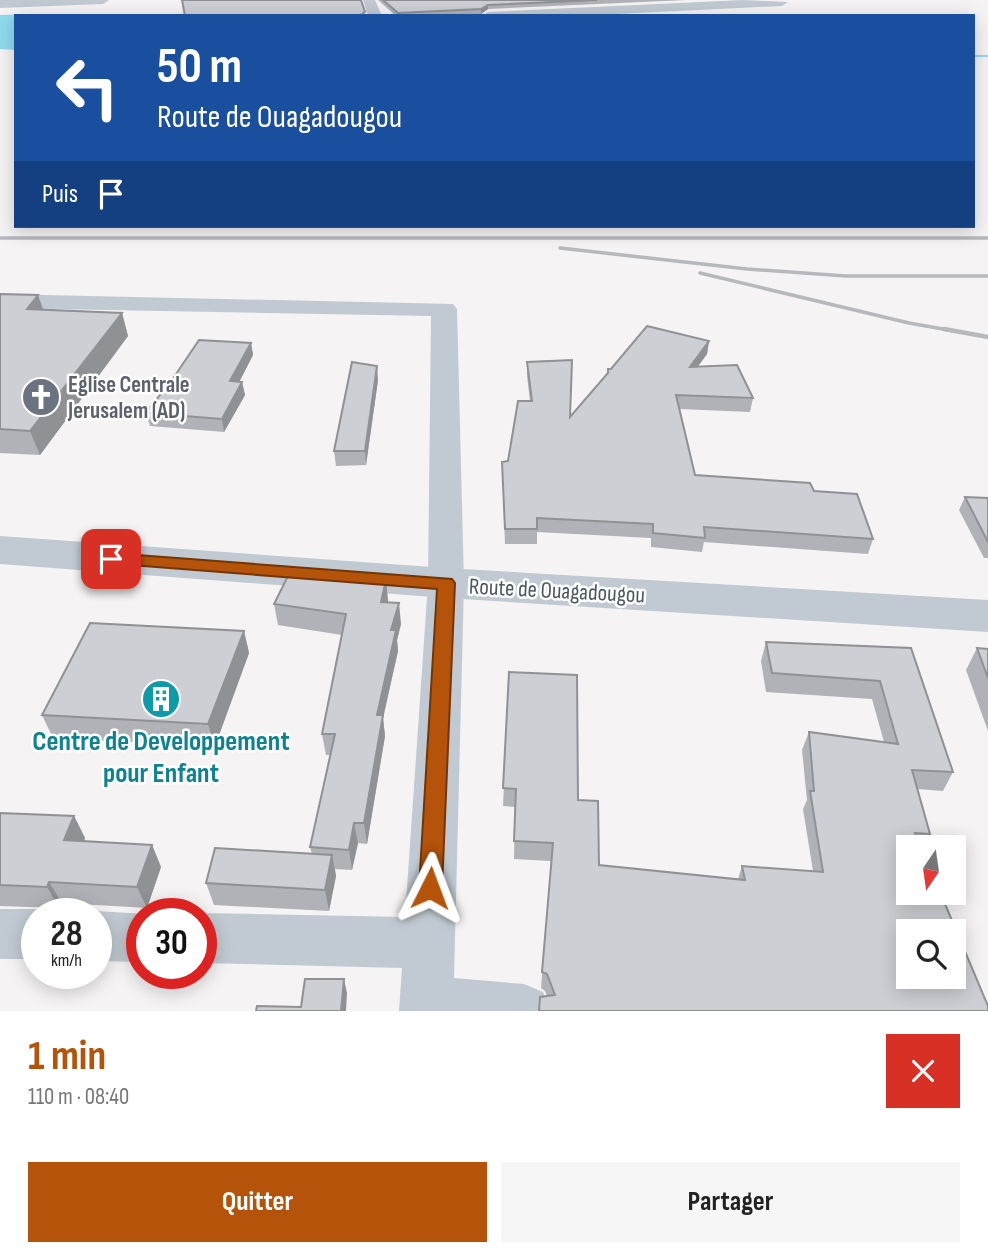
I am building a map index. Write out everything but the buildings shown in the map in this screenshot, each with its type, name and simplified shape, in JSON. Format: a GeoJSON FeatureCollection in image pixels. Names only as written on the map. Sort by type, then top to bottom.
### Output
{"type":"FeatureCollection","features":[{"type":"Feature","properties":{"kind":"street"},"geometry":{"type":"LineString","coordinates":[[0,5],[103,0]]}},
{"type":"Feature","properties":{"kind":"street"},"geometry":{"type":"LineString","coordinates":[[530,14],[782,2],[779,0]]}},
{"type":"Feature","properties":{"kind":"street"},"geometry":{"type":"LineString","coordinates":[[0,301],[444,309],[446,583],[426,1007],[524,1011]]}},
{"type":"Feature","properties":{"kind":"street","name":"Route de Ouagadougou"},"geometry":{"type":"LineString","coordinates":[[0,550],[446,583],[988,616]]}},
{"type":"Feature","properties":{"kind":"street"},"geometry":{"type":"LineString","coordinates":[[0,934],[21,934]]}},
{"type":"Feature","properties":{"kind":"street"},"geometry":{"type":"LineString","coordinates":[[217,938],[428,943]]}},
{"type":"Feature","properties":{"kind":"water"},"geometry":{"type":"Polygon","coordinates":[[[0,15],[14,15],[14,50],[0,49],[0,15]]]}},
{"type":"Feature","properties":{"kind":"waterway"},"geometry":{"type":"LineString","coordinates":[[975,56],[988,56]]}},
{"type":"Feature","properties":{"kind":"railway"},"geometry":{"type":"LineString","coordinates":[[0,238],[988,238]]}},
{"type":"Feature","properties":{"kind":"railway"},"geometry":{"type":"LineString","coordinates":[[560,248],[747,269],[846,276],[988,276]]}},
{"type":"Feature","properties":{"kind":"railway"},"geometry":{"type":"LineString","coordinates":[[700,273],[909,323],[954,331]]}},
{"type":"Feature","properties":{"kind":"railway"},"geometry":{"type":"LineString","coordinates":[[944,329],[988,337]]}},
{"type":"Feature","properties":{"kind":"place","name":"Eglise Centrale Jerusalem (AD)"},"geometry":{"type":"Point","coordinates":[41,397]}},
{"type":"Feature","properties":{"kind":"place","name":"Centre de Developpement pour Enfant"},"geometry":{"type":"Point","coordinates":[161,699]}},
{"type":"Feature","properties":{"kind":"route"},"geometry":{"type":"LineString","coordinates":[[111,559],[446,583],[430,888]]}}]}
